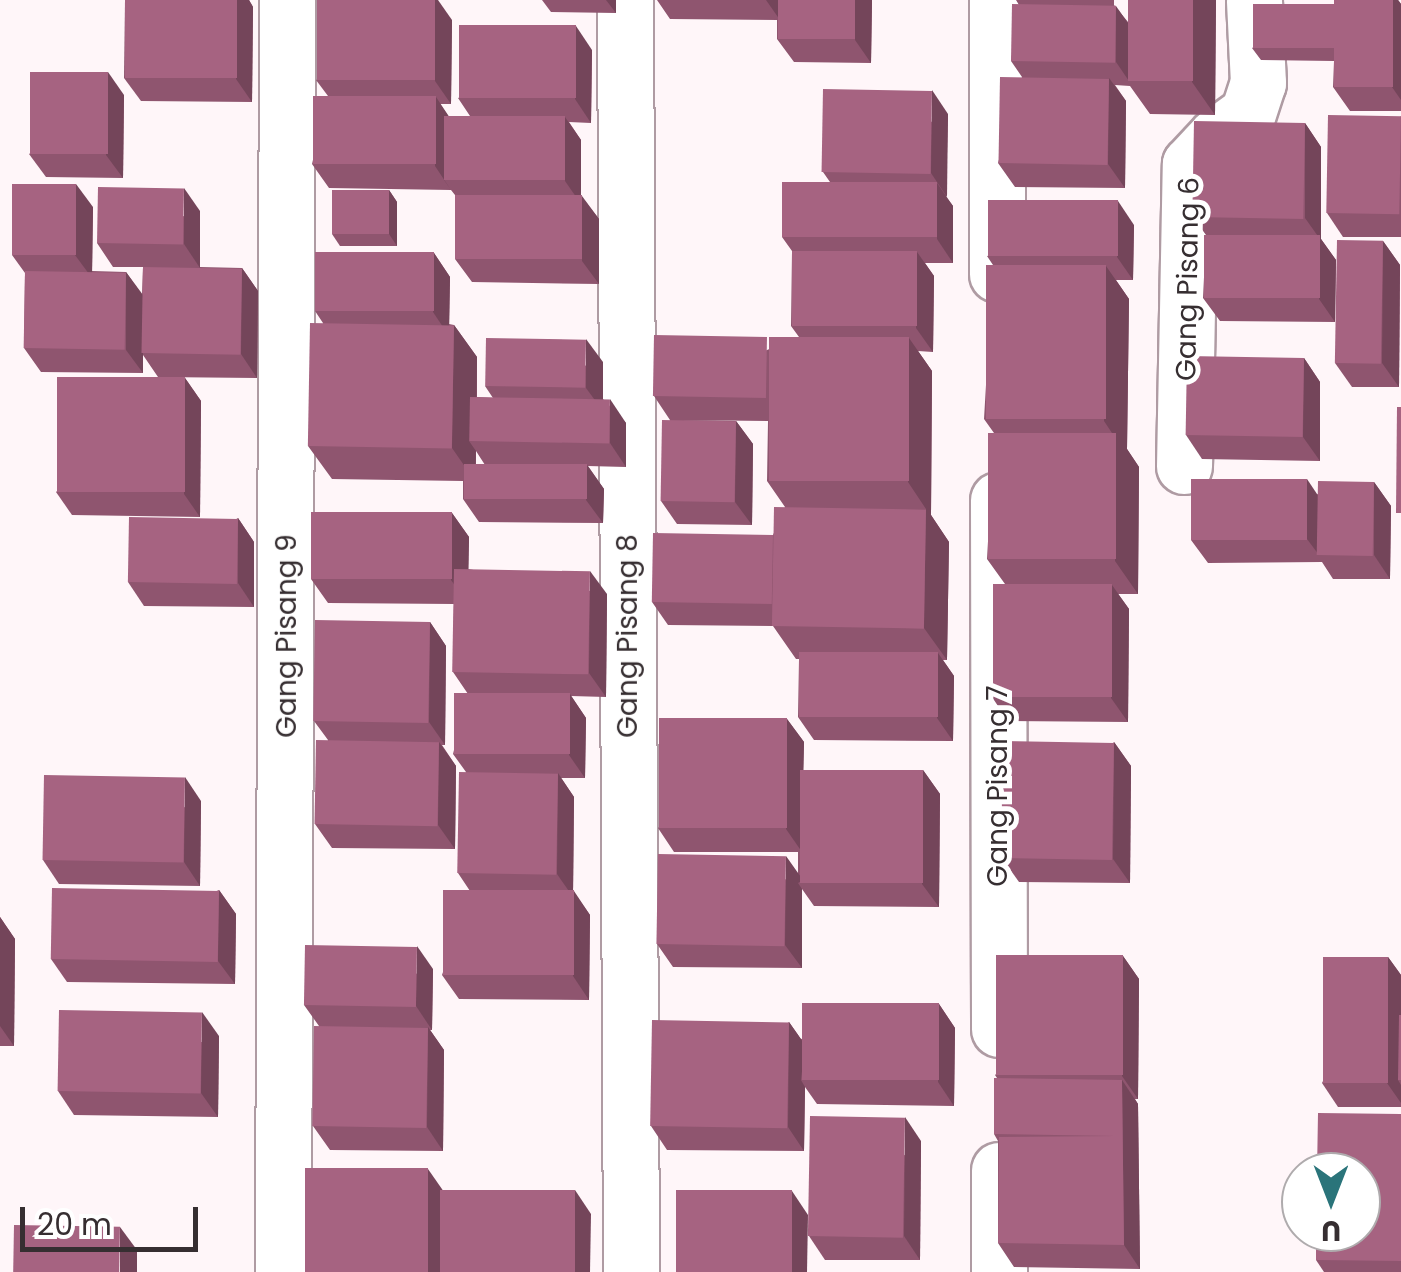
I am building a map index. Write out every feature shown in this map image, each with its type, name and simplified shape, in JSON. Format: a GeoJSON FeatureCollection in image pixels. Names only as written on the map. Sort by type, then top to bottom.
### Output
{"type":"FeatureCollection","features":[{"type":"Feature","properties":{"kind":"street","name":"Gang Pisang 9"},"geometry":{"type":"LineString","coordinates":[[283,1272],[287,0]]}},
{"type":"Feature","properties":{"kind":"street","name":"Gang Pisang 8"},"geometry":{"type":"LineString","coordinates":[[625,0],[631,1272]]}},
{"type":"Feature","properties":{"kind":"street"},"geometry":{"type":"LineString","coordinates":[[997,0],[998,318]]}},
{"type":"Feature","properties":{"kind":"street","name":"Gang Pisang 6"},"geometry":{"type":"LineString","coordinates":[[1184,466],[1190,164],[1216,136],[1248,113],[1258,83],[1254,0]]}},
{"type":"Feature","properties":{"kind":"street","name":"Gang Pisang 7"},"geometry":{"type":"LineString","coordinates":[[998,457],[999,1272]]}},
{"type":"Feature","properties":{"kind":"building"},"geometry":{"type":"Polygon","coordinates":[[[125,0],[237,0],[237,78],[125,78],[125,0]]]}},
{"type":"Feature","properties":{"kind":"building"},"geometry":{"type":"Polygon","coordinates":[[[317,0],[435,0],[435,80],[317,80],[317,0]]]}},
{"type":"Feature","properties":{"kind":"building"},"geometry":{"type":"Polygon","coordinates":[[[778,0],[855,0],[855,39],[778,39],[778,0]]]}},
{"type":"Feature","properties":{"kind":"building"},"geometry":{"type":"Polygon","coordinates":[[[1128,0],[1193,0],[1193,81],[1128,81],[1128,0]]]}},
{"type":"Feature","properties":{"kind":"building"},"geometry":{"type":"Polygon","coordinates":[[[1334,0],[1393,0],[1393,87],[1334,87],[1334,0]]]}},
{"type":"Feature","properties":{"kind":"building"},"geometry":{"type":"Polygon","coordinates":[[[1012,4],[1116,6],[1115,63],[1011,61],[1012,4]]]}},
{"type":"Feature","properties":{"kind":"building"},"geometry":{"type":"Polygon","coordinates":[[[1253,4],[1334,4],[1334,48],[1253,48],[1253,4]]]}},
{"type":"Feature","properties":{"kind":"building"},"geometry":{"type":"Polygon","coordinates":[[[459,25],[576,25],[576,98],[459,98],[459,25]]]}},
{"type":"Feature","properties":{"kind":"building"},"geometry":{"type":"Polygon","coordinates":[[[30,72],[108,72],[108,154],[30,154],[30,72]]]}},
{"type":"Feature","properties":{"kind":"building"},"geometry":{"type":"Polygon","coordinates":[[[1000,77],[1109,79],[1107,165],[998,163],[1000,77]]]}},
{"type":"Feature","properties":{"kind":"building"},"geometry":{"type":"Polygon","coordinates":[[[823,89],[932,91],[931,174],[822,172],[823,89]]]}},
{"type":"Feature","properties":{"kind":"building"},"geometry":{"type":"Polygon","coordinates":[[[313,96],[436,96],[436,164],[313,164],[313,96]]]}},
{"type":"Feature","properties":{"kind":"building"},"geometry":{"type":"Polygon","coordinates":[[[1328,115],[1401,116],[1399,214],[1326,213],[1328,115]]]}},
{"type":"Feature","properties":{"kind":"building"},"geometry":{"type":"Polygon","coordinates":[[[444,116],[565,116],[565,180],[444,180],[444,116]]]}},
{"type":"Feature","properties":{"kind":"building"},"geometry":{"type":"Polygon","coordinates":[[[1194,121],[1305,123],[1303,219],[1192,217],[1194,121]]]}},
{"type":"Feature","properties":{"kind":"building"},"geometry":{"type":"Polygon","coordinates":[[[782,182],[937,182],[937,237],[782,237],[782,182]]]}},
{"type":"Feature","properties":{"kind":"building"},"geometry":{"type":"Polygon","coordinates":[[[12,184],[76,184],[76,255],[12,255],[12,184]]]}},
{"type":"Feature","properties":{"kind":"building"},"geometry":{"type":"Polygon","coordinates":[[[98,187],[184,189],[183,244],[97,243],[98,187]]]}},
{"type":"Feature","properties":{"kind":"building"},"geometry":{"type":"Polygon","coordinates":[[[332,190],[389,190],[389,234],[332,234],[332,190]]]}},
{"type":"Feature","properties":{"kind":"building"},"geometry":{"type":"Polygon","coordinates":[[[455,195],[582,195],[582,259],[455,259],[455,195]]]}},
{"type":"Feature","properties":{"kind":"building"},"geometry":{"type":"Polygon","coordinates":[[[988,200],[1118,200],[1118,256],[988,256],[988,200]]]}},
{"type":"Feature","properties":{"kind":"building"},"geometry":{"type":"Polygon","coordinates":[[[1204,235],[1320,235],[1320,298],[1204,298],[1204,235]]]}},
{"type":"Feature","properties":{"kind":"building"},"geometry":{"type":"Polygon","coordinates":[[[1337,240],[1383,241],[1381,364],[1335,363],[1337,240]]]}},
{"type":"Feature","properties":{"kind":"building"},"geometry":{"type":"Polygon","coordinates":[[[792,251],[917,251],[917,326],[792,326],[792,251]]]}},
{"type":"Feature","properties":{"kind":"building"},"geometry":{"type":"Polygon","coordinates":[[[315,252],[434,252],[434,311],[315,311],[315,252]]]}},
{"type":"Feature","properties":{"kind":"building"},"geometry":{"type":"Polygon","coordinates":[[[986,265],[1106,265],[1106,419],[986,419],[986,265]]]}},
{"type":"Feature","properties":{"kind":"building"},"geometry":{"type":"Polygon","coordinates":[[[143,267],[242,269],[240,355],[141,353],[143,267]]]}},
{"type":"Feature","properties":{"kind":"building"},"geometry":{"type":"Polygon","coordinates":[[[25,271],[126,273],[125,350],[24,348],[25,271]]]}},
{"type":"Feature","properties":{"kind":"building"},"geometry":{"type":"Polygon","coordinates":[[[310,323],[454,326],[452,448],[308,446],[310,323]]]}},
{"type":"Feature","properties":{"kind":"building"},"geometry":{"type":"Polygon","coordinates":[[[654,335],[767,337],[766,398],[653,396],[654,335]]]}},
{"type":"Feature","properties":{"kind":"building"},"geometry":{"type":"Polygon","coordinates":[[[769,337],[909,337],[909,481],[769,481],[769,337]]]}},
{"type":"Feature","properties":{"kind":"building"},"geometry":{"type":"Polygon","coordinates":[[[486,338],[586,340],[585,388],[485,386],[486,338]]]}},
{"type":"Feature","properties":{"kind":"building"},"geometry":{"type":"Polygon","coordinates":[[[1187,356],[1304,358],[1303,437],[1186,435],[1187,356]]]}},
{"type":"Feature","properties":{"kind":"building"},"geometry":{"type":"Polygon","coordinates":[[[57,377],[185,377],[185,492],[57,492],[57,377]]]}},
{"type":"Feature","properties":{"kind":"building"},"geometry":{"type":"Polygon","coordinates":[[[470,397],[610,399],[609,443],[469,441],[470,397]]]}},
{"type":"Feature","properties":{"kind":"building"},"geometry":{"type":"Polygon","coordinates":[[[1397,407],[1401,407],[1401,513],[1396,513],[1397,407]]]}},
{"type":"Feature","properties":{"kind":"building"},"geometry":{"type":"Polygon","coordinates":[[[662,420],[736,421],[735,502],[661,501],[662,420]]]}},
{"type":"Feature","properties":{"kind":"building"},"geometry":{"type":"Polygon","coordinates":[[[988,433],[1116,433],[1116,559],[988,559],[988,433]]]}},
{"type":"Feature","properties":{"kind":"building"},"geometry":{"type":"Polygon","coordinates":[[[464,464],[587,464],[587,499],[464,499],[464,464]]]}},
{"type":"Feature","properties":{"kind":"building"},"geometry":{"type":"Polygon","coordinates":[[[1191,479],[1307,479],[1307,540],[1191,540],[1191,479]]]}},
{"type":"Feature","properties":{"kind":"building"},"geometry":{"type":"Polygon","coordinates":[[[1318,481],[1374,482],[1373,556],[1317,555],[1318,481]]]}},
{"type":"Feature","properties":{"kind":"building"},"geometry":{"type":"Polygon","coordinates":[[[774,507],[926,510],[924,629],[772,626],[774,507]]]}},
{"type":"Feature","properties":{"kind":"building"},"geometry":{"type":"Polygon","coordinates":[[[311,512],[452,512],[452,579],[311,579],[311,512]]]}},
{"type":"Feature","properties":{"kind":"building"},"geometry":{"type":"Polygon","coordinates":[[[129,517],[238,519],[237,584],[128,582],[129,517]]]}},
{"type":"Feature","properties":{"kind":"building"},"geometry":{"type":"Polygon","coordinates":[[[653,533],[773,535],[772,604],[652,602],[653,533]]]}},
{"type":"Feature","properties":{"kind":"building"},"geometry":{"type":"Polygon","coordinates":[[[454,569],[590,571],[588,674],[452,672],[454,569]]]}},
{"type":"Feature","properties":{"kind":"building"},"geometry":{"type":"Polygon","coordinates":[[[993,584],[1112,584],[1112,697],[993,697],[993,584]]]}},
{"type":"Feature","properties":{"kind":"building"},"geometry":{"type":"Polygon","coordinates":[[[315,620],[430,622],[428,723],[313,721],[315,620]]]}},
{"type":"Feature","properties":{"kind":"building"},"geometry":{"type":"Polygon","coordinates":[[[799,652],[938,652],[938,717],[799,717],[799,652]]]}},
{"type":"Feature","properties":{"kind":"building"},"geometry":{"type":"Polygon","coordinates":[[[454,693],[570,693],[570,754],[454,754],[454,693]]]}},
{"type":"Feature","properties":{"kind":"building"},"geometry":{"type":"Polygon","coordinates":[[[659,718],[787,718],[787,828],[659,828],[659,718]]]}},
{"type":"Feature","properties":{"kind":"building"},"geometry":{"type":"Polygon","coordinates":[[[316,740],[439,742],[438,826],[315,824],[316,740]]]}},
{"type":"Feature","properties":{"kind":"building"},"geometry":{"type":"Polygon","coordinates":[[[1003,741],[1114,743],[1112,860],[1001,858],[1003,741]]]}},
{"type":"Feature","properties":{"kind":"building"},"geometry":{"type":"Polygon","coordinates":[[[800,770],[923,770],[923,883],[800,883],[800,770]]]}},
{"type":"Feature","properties":{"kind":"building"},"geometry":{"type":"Polygon","coordinates":[[[459,772],[558,774],[556,875],[457,873],[459,772]]]}},
{"type":"Feature","properties":{"kind":"building"},"geometry":{"type":"Polygon","coordinates":[[[44,775],[185,777],[183,862],[43,860],[44,775]]]}},
{"type":"Feature","properties":{"kind":"building"},"geometry":{"type":"Polygon","coordinates":[[[658,854],[786,856],[784,946],[656,944],[658,854]]]}},
{"type":"Feature","properties":{"kind":"building"},"geometry":{"type":"Polygon","coordinates":[[[52,888],[219,891],[218,962],[51,959],[52,888]]]}},
{"type":"Feature","properties":{"kind":"building"},"geometry":{"type":"Polygon","coordinates":[[[443,890],[574,890],[574,975],[443,975],[443,890]]]}},
{"type":"Feature","properties":{"kind":"building"},"geometry":{"type":"Polygon","coordinates":[[[305,945],[417,947],[416,1007],[304,1005],[305,945]]]}},
{"type":"Feature","properties":{"kind":"building"},"geometry":{"type":"Polygon","coordinates":[[[996,955],[1123,955],[1123,1075],[996,1075],[996,955]]]}},
{"type":"Feature","properties":{"kind":"building"},"geometry":{"type":"Polygon","coordinates":[[[1323,957],[1388,957],[1388,1083],[1323,1083],[1323,957]]]}},
{"type":"Feature","properties":{"kind":"building"},"geometry":{"type":"Polygon","coordinates":[[[802,1003],[939,1003],[939,1080],[802,1080],[802,1003]]]}},
{"type":"Feature","properties":{"kind":"building"},"geometry":{"type":"Polygon","coordinates":[[[59,1010],[202,1012],[201,1093],[58,1091],[59,1010]]]}},
{"type":"Feature","properties":{"kind":"building"},"geometry":{"type":"Polygon","coordinates":[[[1401,1015],[1401,1080],[1398,1080],[1401,1015]]]}},
{"type":"Feature","properties":{"kind":"building"},"geometry":{"type":"Polygon","coordinates":[[[652,1020],[789,1022],[787,1128],[650,1126],[652,1020]]]}},
{"type":"Feature","properties":{"kind":"building"},"geometry":{"type":"Polygon","coordinates":[[[314,1026],[428,1028],[426,1128],[312,1126],[314,1026]]]}},
{"type":"Feature","properties":{"kind":"building"},"geometry":{"type":"Polygon","coordinates":[[[994,1078],[1122,1080],[1124,1245],[998,1243],[999,1137],[1115,1136],[994,1134],[994,1078]]]}},
{"type":"Feature","properties":{"kind":"building"},"geometry":{"type":"Polygon","coordinates":[[[1318,1113],[1401,1114],[1401,1261],[1316,1260],[1316,1252],[1381,1252],[1381,1152],[1317,1152],[1318,1113]]]}},
{"type":"Feature","properties":{"kind":"building"},"geometry":{"type":"Polygon","coordinates":[[[810,1116],[905,1118],[903,1238],[808,1236],[810,1116]]]}},
{"type":"Feature","properties":{"kind":"building"},"geometry":{"type":"Polygon","coordinates":[[[305,1168],[428,1168],[428,1272],[305,1272],[305,1168]]]}},
{"type":"Feature","properties":{"kind":"building"},"geometry":{"type":"Polygon","coordinates":[[[440,1190],[575,1190],[575,1272],[440,1272],[440,1190]]]}},
{"type":"Feature","properties":{"kind":"building"},"geometry":{"type":"Polygon","coordinates":[[[676,1190],[792,1190],[792,1272],[676,1272],[676,1190]]]}},
{"type":"Feature","properties":{"kind":"building"},"geometry":{"type":"Polygon","coordinates":[[[14,1225],[120,1227],[119,1272],[13,1272],[14,1225]]]}}]}
